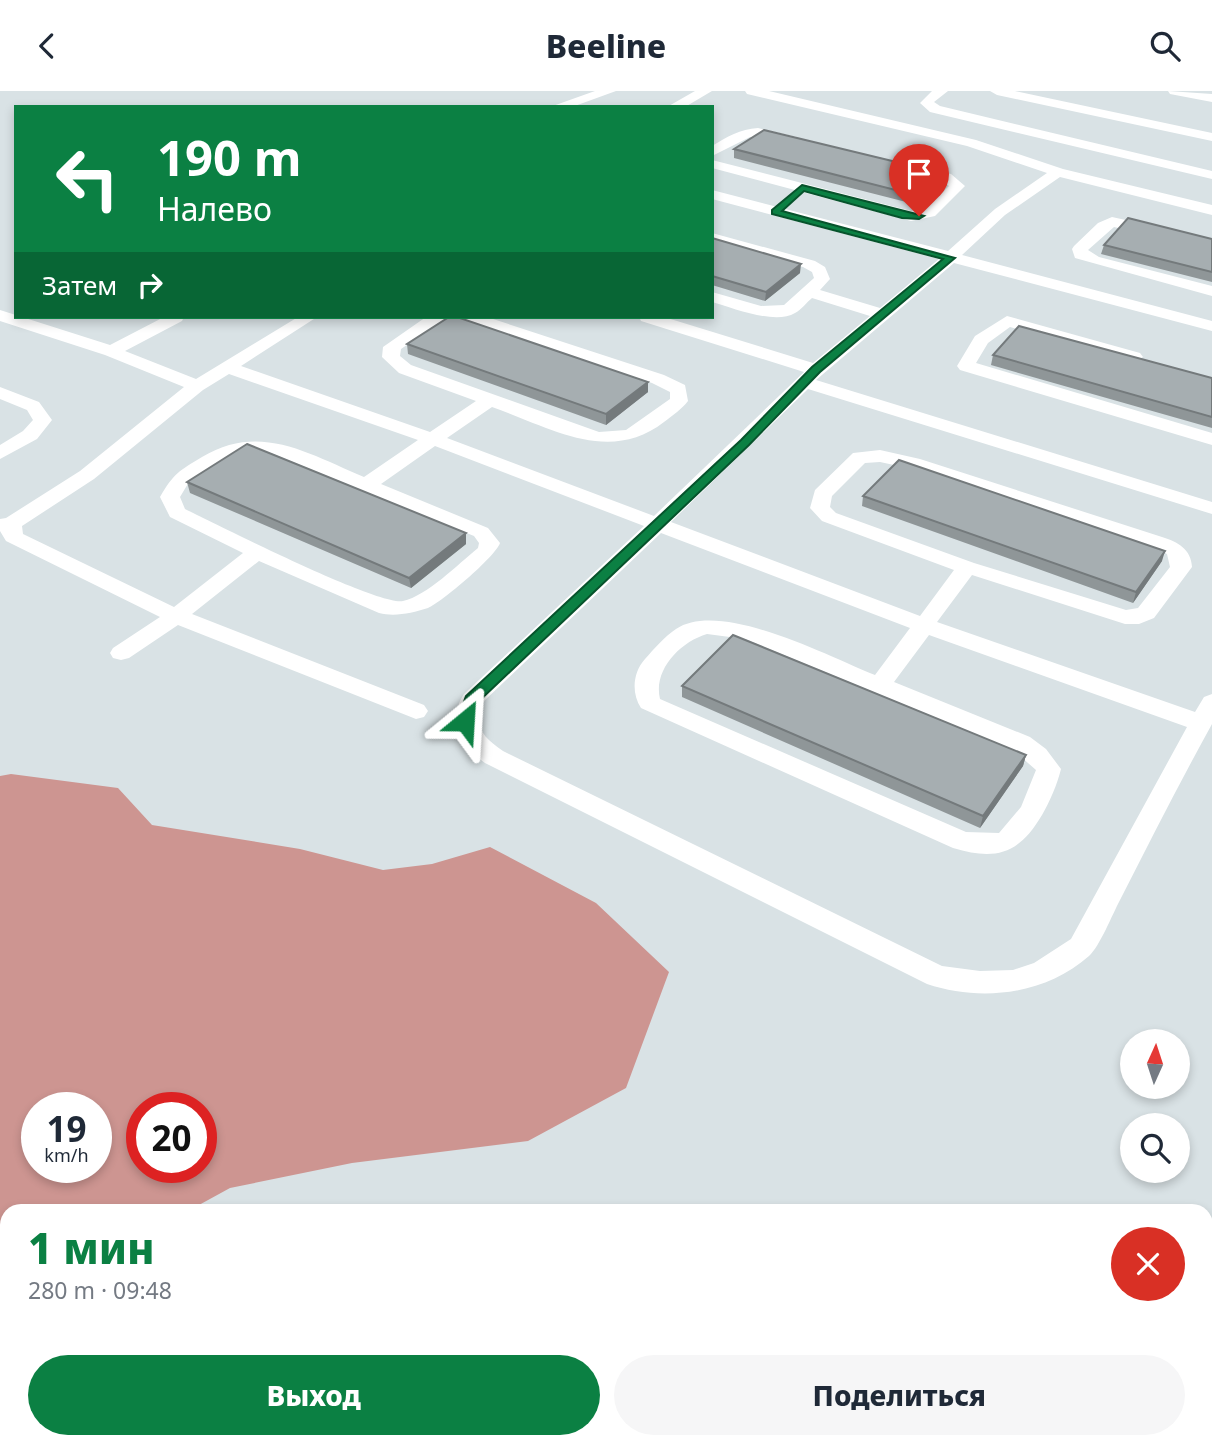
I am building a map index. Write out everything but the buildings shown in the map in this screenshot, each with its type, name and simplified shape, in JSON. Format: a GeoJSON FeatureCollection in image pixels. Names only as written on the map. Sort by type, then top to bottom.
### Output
{"type":"FeatureCollection","features":[{"type":"Feature","properties":{"kind":"lane"},"geometry":{"type":"LineString","coordinates":[[564,105],[609,91]]}},
{"type":"Feature","properties":{"kind":"lane"},"geometry":{"type":"LineString","coordinates":[[678,105],[705,91]]}},
{"type":"Feature","properties":{"kind":"lane"},"geometry":{"type":"LineString","coordinates":[[752,91],[971,143],[1058,172],[1212,211]]}},
{"type":"Feature","properties":{"kind":"lane"},"geometry":{"type":"LineString","coordinates":[[941,91],[927,103],[935,109],[1212,175]]}},
{"type":"Feature","properties":{"kind":"lane"},"geometry":{"type":"LineString","coordinates":[[997,91],[1212,137]]}},
{"type":"Feature","properties":{"kind":"lane"},"geometry":{"type":"LineString","coordinates":[[1175,91],[1212,98]]}},
{"type":"Feature","properties":{"kind":"lane"},"geometry":{"type":"LineString","coordinates":[[714,151],[751,131],[803,142]]}},
{"type":"Feature","properties":{"kind":"lane"},"geometry":{"type":"LineString","coordinates":[[714,165],[902,215],[919,216],[930,212],[958,186],[946,177],[894,164]]}},
{"type":"Feature","properties":{"kind":"lane"},"geometry":{"type":"LineString","coordinates":[[1058,172],[1000,212],[950,258],[810,376],[745,442],[472,699],[465,721],[470,740],[494,757],[937,977],[980,983],[1017,982],[1050,969],[1081,947],[1212,702]]}},
{"type":"Feature","properties":{"kind":"lane"},"geometry":{"type":"LineString","coordinates":[[775,212],[802,188]]}},
{"type":"Feature","properties":{"kind":"lane"},"geometry":{"type":"LineString","coordinates":[[714,195],[1212,326]]}},
{"type":"Feature","properties":{"kind":"lane"},"geometry":{"type":"LineString","coordinates":[[1212,244],[1112,222],[1103,226],[1080,249],[1082,255],[1094,260],[1212,291]]}},
{"type":"Feature","properties":{"kind":"lane"},"geometry":{"type":"LineString","coordinates":[[714,239],[809,264],[819,270],[822,279],[789,310],[760,311],[714,298]]}},
{"type":"Feature","properties":{"kind":"lane"},"geometry":{"type":"LineString","coordinates":[[811,292],[881,314]]}},
{"type":"Feature","properties":{"kind":"lane"},"geometry":{"type":"LineString","coordinates":[[0,314],[111,351],[197,386]]}},
{"type":"Feature","properties":{"kind":"lane"},"geometry":{"type":"LineString","coordinates":[[111,351],[172,319]]}},
{"type":"Feature","properties":{"kind":"lane"},"geometry":{"type":"LineString","coordinates":[[306,319],[197,386],[87,475],[5,525],[13,537],[176,616],[416,711]]}},
{"type":"Feature","properties":{"kind":"lane"},"geometry":{"type":"LineString","coordinates":[[434,319],[392,347],[391,357],[405,369],[597,438],[616,439],[633,435],[679,401],[679,390],[658,379],[470,319]]}},
{"type":"Feature","properties":{"kind":"lane"},"geometry":{"type":"LineString","coordinates":[[653,319],[810,376],[1212,508]]}},
{"type":"Feature","properties":{"kind":"lane"},"geometry":{"type":"LineString","coordinates":[[1148,361],[1007,321],[981,340],[966,366],[1212,439]]}},
{"type":"Feature","properties":{"kind":"lane"},"geometry":{"type":"LineString","coordinates":[[0,335],[24,323]]}},
{"type":"Feature","properties":{"kind":"lane"},"geometry":{"type":"LineString","coordinates":[[226,367],[435,440],[655,526],[926,626],[1201,723]]}},
{"type":"Feature","properties":{"kind":"lane"},"geometry":{"type":"LineString","coordinates":[[0,392],[33,406],[43,420],[30,435],[0,453]]}},
{"type":"Feature","properties":{"kind":"lane"},"geometry":{"type":"LineString","coordinates":[[366,485],[491,399]]}},
{"type":"Feature","properties":{"kind":"lane"},"geometry":{"type":"LineString","coordinates":[[250,446],[274,447],[366,485],[481,532],[490,543],[487,551],[423,602],[401,608],[376,604],[257,552],[177,513],[170,497],[181,478],[228,449],[250,446]]}},
{"type":"Feature","properties":{"kind":"lane"},"geometry":{"type":"LineString","coordinates":[[860,457],[892,457],[1156,541],[1178,553],[1182,560],[1181,568],[1152,608],[1139,617],[1112,614],[967,567],[829,517],[820,508],[822,494],[860,457]]}},
{"type":"Feature","properties":{"kind":"lane"},"geometry":{"type":"LineString","coordinates":[[121,653],[176,616],[257,552]]}},
{"type":"Feature","properties":{"kind":"lane"},"geometry":{"type":"LineString","coordinates":[[879,686],[926,626],[967,567]]}},
{"type":"Feature","properties":{"kind":"lane"},"geometry":{"type":"LineString","coordinates":[[706,627],[751,633],[879,686],[1021,743],[1037,755],[1049,769],[1047,781],[1017,834],[1006,841],[961,841],[649,702],[645,685],[651,666],[685,633],[706,627]]}},
{"type":"Feature","properties":{"kind":"shaded area"},"geometry":{"type":"Polygon","coordinates":[[[11,774],[118,788],[152,825],[300,849],[383,870],[432,864],[490,847],[596,903],[669,972],[626,1088],[528,1141],[352,1163],[230,1188],[201,1204],[0,1204],[0,776],[11,774]]]}},
{"type":"Feature","properties":{"kind":"route"},"geometry":{"type":"LineString","coordinates":[[465,721],[472,699],[745,442],[816,370],[950,258],[775,212],[802,188],[902,215],[919,216]]}}]}
